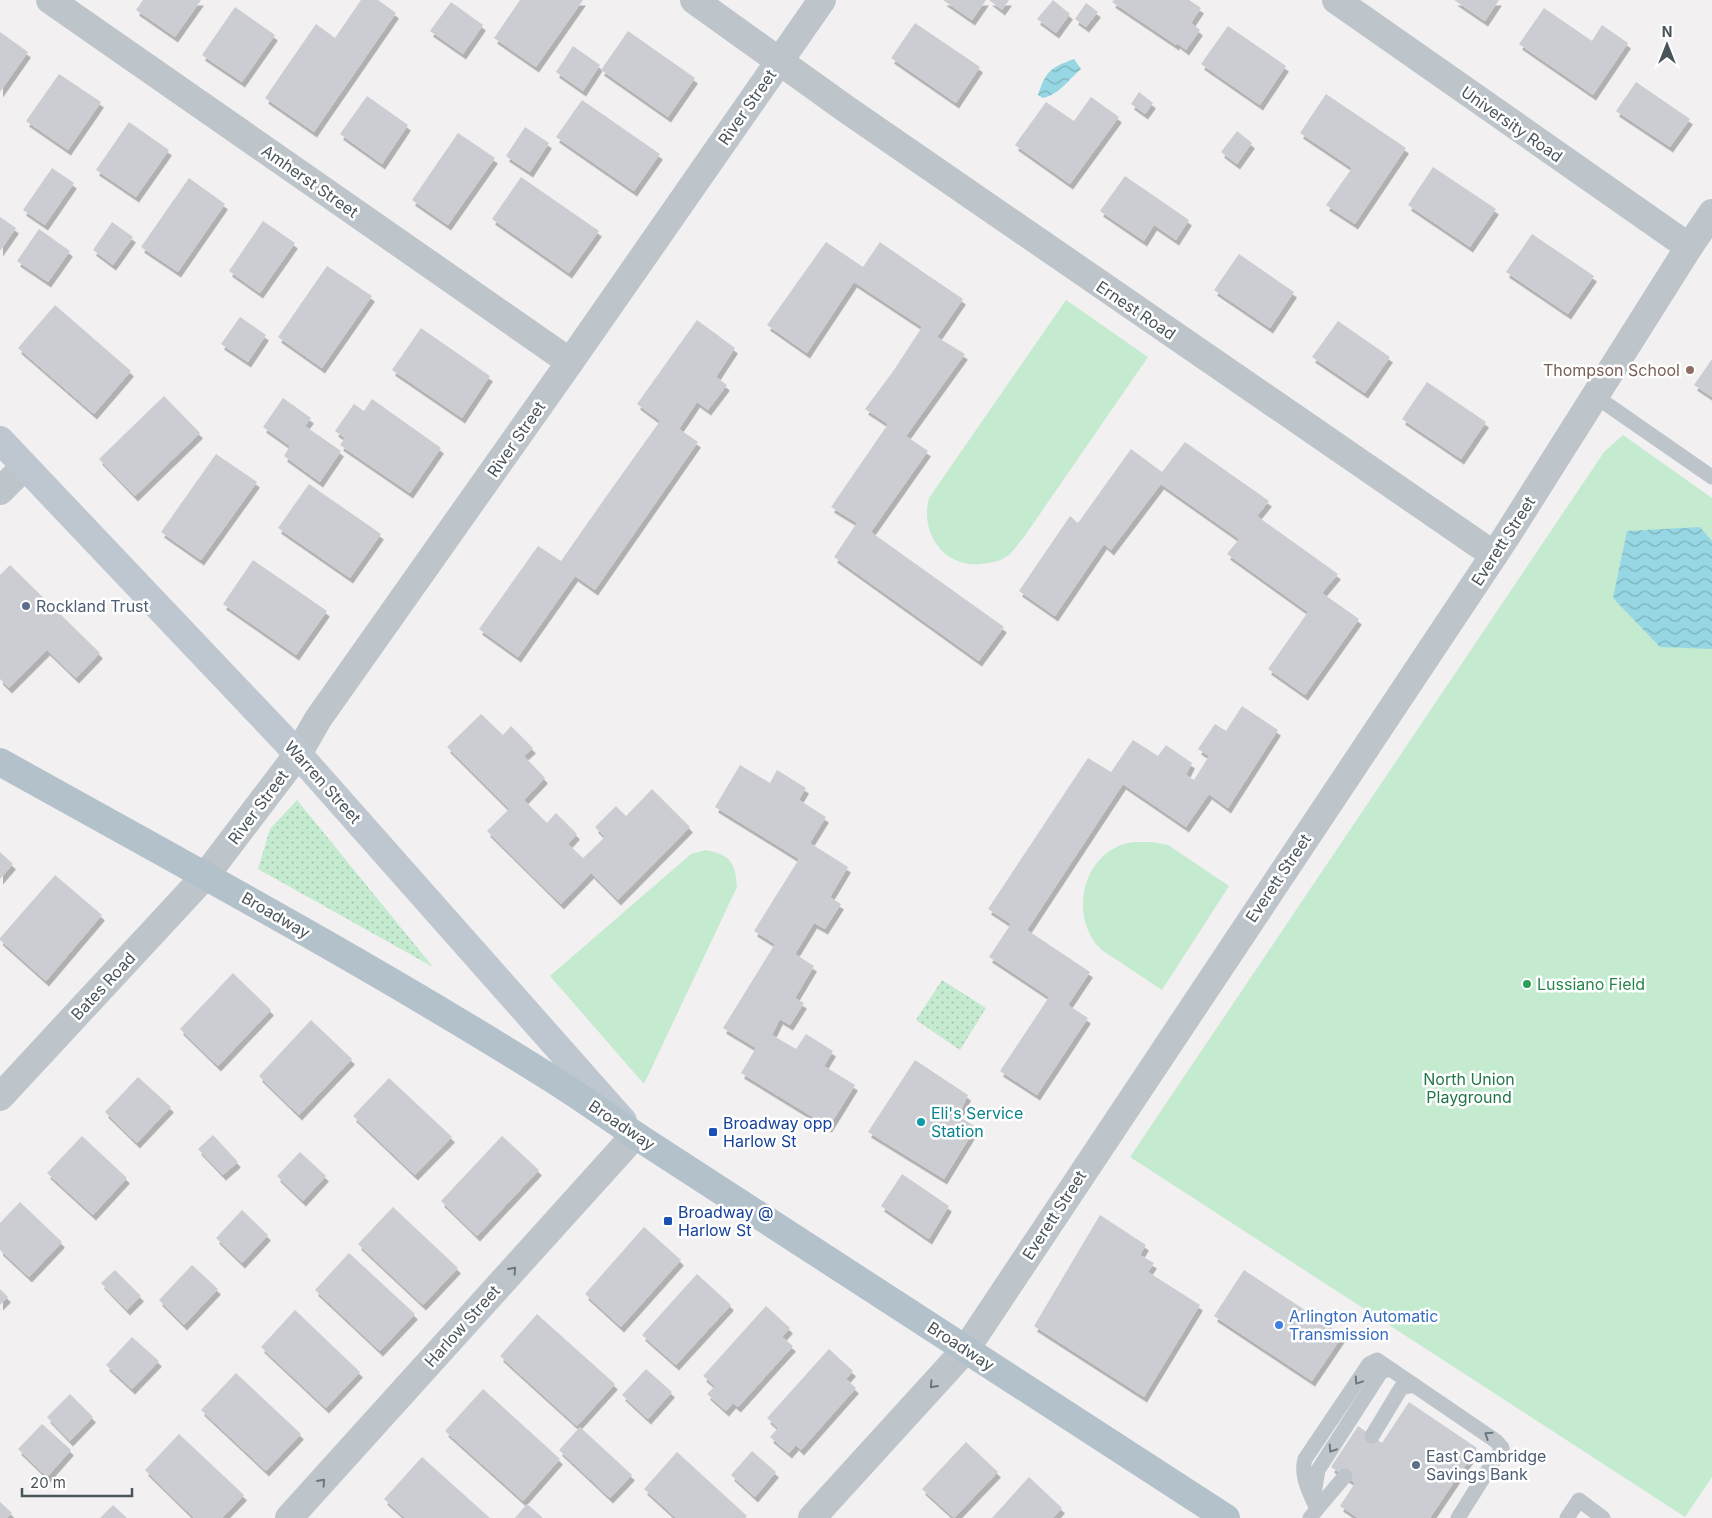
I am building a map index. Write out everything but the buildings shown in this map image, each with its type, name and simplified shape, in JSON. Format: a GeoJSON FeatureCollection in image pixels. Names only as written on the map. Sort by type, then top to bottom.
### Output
{"type":"FeatureCollection","features":[{"type":"Feature","properties":{"kind":"main road","name":"Warren Street"},"geometry":{"type":"LineString","coordinates":[[0,440],[298,754],[635,1135]]}},
{"type":"Feature","properties":{"kind":"main road","name":"Broadway"},"geometry":{"type":"LineString","coordinates":[[0,762],[206,875],[467,1026],[546,1075],[635,1135],[1226,1518]]}},
{"type":"Feature","properties":{"kind":"street","name":"Amherst Street"},"geometry":{"type":"LineString","coordinates":[[50,0],[570,362]]}},
{"type":"Feature","properties":{"kind":"street","name":"Ernest Road"},"geometry":{"type":"LineString","coordinates":[[694,0],[846,109],[1494,555]]}},
{"type":"Feature","properties":{"kind":"street","name":"River Street"},"geometry":{"type":"LineString","coordinates":[[206,875],[298,754],[324,710],[570,362],[822,0]]}},
{"type":"Feature","properties":{"kind":"street","name":"University Road"},"geometry":{"type":"LineString","coordinates":[[1336,0],[1689,247]]}},
{"type":"Feature","properties":{"kind":"street","name":"Everett Street"},"geometry":{"type":"LineString","coordinates":[[812,1518],[966,1349],[1494,555],[1712,213]]}},
{"type":"Feature","properties":{"kind":"street"},"geometry":{"type":"LineString","coordinates":[[0,491],[24,467]]}},
{"type":"Feature","properties":{"kind":"street","name":"Bates Road"},"geometry":{"type":"LineString","coordinates":[[0,1097],[206,875]]}},
{"type":"Feature","properties":{"kind":"street","name":"Harlow Street"},"geometry":{"type":"LineString","coordinates":[[289,1518],[635,1135]]}},
{"type":"Feature","properties":{"kind":"lane"},"geometry":{"type":"LineString","coordinates":[[1595,396],[1712,477]]}},
{"type":"Feature","properties":{"kind":"lane"},"geometry":{"type":"LineString","coordinates":[[1345,1476],[1313,1509],[1302,1469],[1305,1459],[1369,1364],[1376,1360],[1496,1441],[1502,1448],[1458,1518]]}},
{"type":"Feature","properties":{"kind":"lane"},"geometry":{"type":"LineString","coordinates":[[1372,1436],[1401,1388],[1414,1384]]}},
{"type":"Feature","properties":{"kind":"lane"},"geometry":{"type":"LineString","coordinates":[[1567,1518],[1579,1500],[1603,1518]]}},
{"type":"Feature","properties":{"kind":"green space"},"geometry":{"type":"Polygon","coordinates":[[[1066,300],[1148,357],[1011,553],[1002,559],[990,563],[973,564],[960,562],[939,548],[932,537],[928,525],[927,512],[929,498],[1066,300]]]}},
{"type":"Feature","properties":{"kind":"green space","name":"North Union Playground"},"geometry":{"type":"Polygon","coordinates":[[[1623,435],[1712,498],[1712,1477],[1685,1517],[1130,1157],[1604,452],[1623,435]]]}},
{"type":"Feature","properties":{"kind":"green space"},"geometry":{"type":"Polygon","coordinates":[[[297,800],[433,967],[258,869],[270,829],[297,800]]]}},
{"type":"Feature","properties":{"kind":"green space"},"geometry":{"type":"Polygon","coordinates":[[[1134,842],[1152,842],[1168,845],[1229,886],[1162,990],[1100,948],[1089,932],[1084,916],[1083,899],[1086,883],[1093,868],[1103,856],[1117,847],[1134,842]]]}},
{"type":"Feature","properties":{"kind":"green space"},"geometry":{"type":"Polygon","coordinates":[[[706,850],[721,855],[730,861],[735,872],[737,887],[644,1084],[550,976],[691,854],[706,850]]]}},
{"type":"Feature","properties":{"kind":"green space"},"geometry":{"type":"Polygon","coordinates":[[[942,980],[986,1008],[960,1050],[916,1020],[942,980]]]}},
{"type":"Feature","properties":{"kind":"water"},"geometry":{"type":"Polygon","coordinates":[[[1074,59],[1081,69],[1064,86],[1049,96],[1043,98],[1038,95],[1050,71],[1074,59]]]}},
{"type":"Feature","properties":{"kind":"water"},"geometry":{"type":"Polygon","coordinates":[[[1700,527],[1712,541],[1712,649],[1660,647],[1613,598],[1627,531],[1700,527]]]}},
{"type":"Feature","properties":{"kind":"place","name":"Thompson School"},"geometry":{"type":"Point","coordinates":[1690,370]}},
{"type":"Feature","properties":{"kind":"place","name":"Rockland Trust"},"geometry":{"type":"Point","coordinates":[26,606]}},
{"type":"Feature","properties":{"kind":"place","name":"Lussiano Field"},"geometry":{"type":"Point","coordinates":[1527,984]}},
{"type":"Feature","properties":{"kind":"place","name":"Eli's Service Station"},"geometry":{"type":"Point","coordinates":[921,1122]}},
{"type":"Feature","properties":{"kind":"place","name":"Broadway opp Harlow St"},"geometry":{"type":"Point","coordinates":[713,1132]}},
{"type":"Feature","properties":{"kind":"place","name":"Broadway @ Harlow St"},"geometry":{"type":"Point","coordinates":[668,1221]}},
{"type":"Feature","properties":{"kind":"place","name":"Arlington Automatic Transmission"},"geometry":{"type":"Point","coordinates":[1279,1325]}},
{"type":"Feature","properties":{"kind":"place","name":"East Cambridge Savings Bank"},"geometry":{"type":"Point","coordinates":[1416,1465]}}]}
